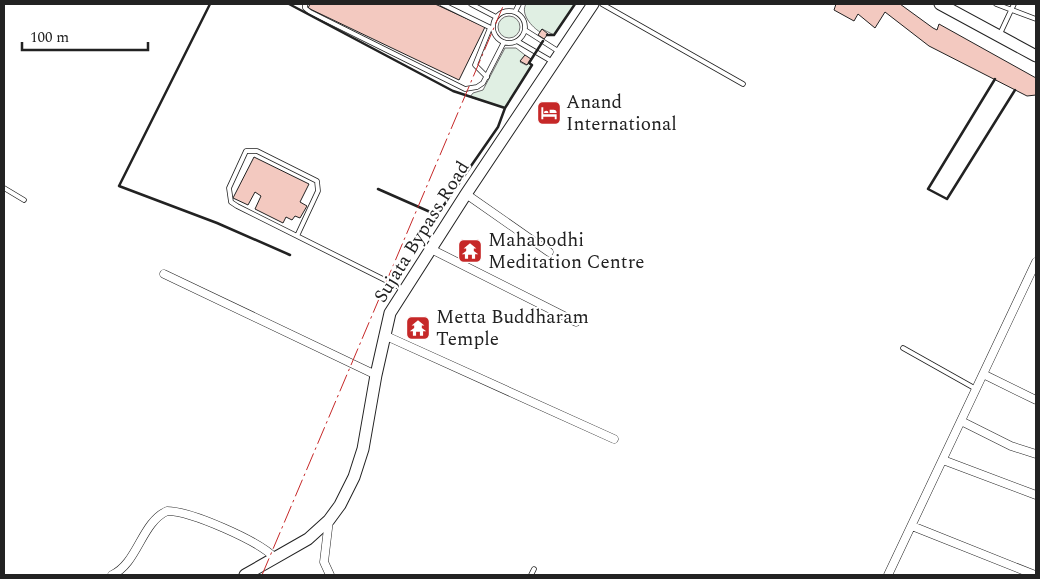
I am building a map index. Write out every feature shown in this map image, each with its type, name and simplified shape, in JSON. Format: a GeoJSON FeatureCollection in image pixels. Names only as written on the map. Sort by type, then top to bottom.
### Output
{"type":"FeatureCollection","features":[{"type":"Feature","properties":{"kind":"street","name":"Sujata Bypass Road"},"geometry":{"type":"LineString","coordinates":[[245,575],[270,553],[308,539],[329,520],[348,492],[359,464],[384,335],[390,314],[466,194],[593,4]]}},
{"type":"Feature","properties":{"kind":"street"},"geometry":{"type":"LineString","coordinates":[[940,4],[1036,56]]}},
{"type":"Feature","properties":{"kind":"street"},"geometry":{"type":"LineString","coordinates":[[466,194],[549,252]]}},
{"type":"Feature","properties":{"kind":"street"},"geometry":{"type":"LineString","coordinates":[[431,249],[576,322]]}},
{"type":"Feature","properties":{"kind":"street"},"geometry":{"type":"LineString","coordinates":[[888,575],[1036,262]]}},
{"type":"Feature","properties":{"kind":"street"},"geometry":{"type":"LineString","coordinates":[[164,274],[376,375]]}},
{"type":"Feature","properties":{"kind":"street"},"geometry":{"type":"LineString","coordinates":[[384,335],[614,439]]}},
{"type":"Feature","properties":{"kind":"street"},"geometry":{"type":"LineString","coordinates":[[983,374],[1036,400]]}},
{"type":"Feature","properties":{"kind":"street"},"geometry":{"type":"LineString","coordinates":[[961,421],[1011,446],[1036,454]]}},
{"type":"Feature","properties":{"kind":"street"},"geometry":{"type":"LineString","coordinates":[[942,460],[960,469],[1036,496]]}},
{"type":"Feature","properties":{"kind":"street"},"geometry":{"type":"LineString","coordinates":[[112,575],[126,566],[142,537],[157,519],[167,511],[187,512],[202,518],[270,553]]}},
{"type":"Feature","properties":{"kind":"street"},"geometry":{"type":"LineString","coordinates":[[329,520],[324,562],[330,575]]}},
{"type":"Feature","properties":{"kind":"street"},"geometry":{"type":"LineString","coordinates":[[912,526],[1031,575]]}},
{"type":"Feature","properties":{"kind":"lane"},"geometry":{"type":"LineString","coordinates":[[305,4],[304,8],[310,12],[464,88],[477,87],[483,83],[504,42]]}},
{"type":"Feature","properties":{"kind":"lane"},"geometry":{"type":"LineString","coordinates":[[442,4],[491,28],[496,36],[504,42],[517,41],[556,57]]}},
{"type":"Feature","properties":{"kind":"lane"},"geometry":{"type":"LineString","coordinates":[[471,4],[496,17]]}},
{"type":"Feature","properties":{"kind":"lane"},"geometry":{"type":"LineString","coordinates":[[515,12],[520,4]]}},
{"type":"Feature","properties":{"kind":"lane"},"geometry":{"type":"LineString","coordinates":[[602,4],[743,84]]}},
{"type":"Feature","properties":{"kind":"lane"},"geometry":{"type":"LineString","coordinates":[[996,4],[1036,19]]}},
{"type":"Feature","properties":{"kind":"lane"},"geometry":{"type":"LineString","coordinates":[[998,37],[1014,4]]}},
{"type":"Feature","properties":{"kind":"lane"},"geometry":{"type":"LineString","coordinates":[[487,77],[475,65],[496,17],[505,11],[515,12],[523,19],[525,30],[556,57]]}},
{"type":"Feature","properties":{"kind":"lane"},"geometry":{"type":"LineString","coordinates":[[517,41],[525,30]]}},
{"type":"Feature","properties":{"kind":"lane"},"geometry":{"type":"LineString","coordinates":[[297,236],[318,191],[317,181],[257,151],[246,151],[229,188],[231,202],[297,236],[405,290]]}},
{"type":"Feature","properties":{"kind":"lane"},"geometry":{"type":"LineString","coordinates":[[4,188],[24,200]]}},
{"type":"Feature","properties":{"kind":"lane"},"geometry":{"type":"LineString","coordinates":[[903,348],[976,389]]}},
{"type":"Feature","properties":{"kind":"lane"},"geometry":{"type":"LineString","coordinates":[[531,575],[534,569]]}},
{"type":"Feature","properties":{"kind":"green space"},"geometry":{"type":"Polygon","coordinates":[[[526,4],[575,4],[554,35],[542,29],[540,32],[530,24],[525,12],[526,4]]]}},
{"type":"Feature","properties":{"kind":"green space"},"geometry":{"type":"Polygon","coordinates":[[[509,16],[517,19],[520,27],[517,35],[509,38],[501,35],[498,27],[501,19],[509,16]]]}},
{"type":"Feature","properties":{"kind":"green space"},"geometry":{"type":"Polygon","coordinates":[[[505,48],[516,48],[525,55],[520,62],[532,65],[505,108],[470,97],[473,93],[483,90],[505,48]]]}},
{"type":"Feature","properties":{"kind":"building"},"geometry":{"type":"Polygon","coordinates":[[[310,4],[435,4],[485,27],[459,80],[308,8],[310,4]]]}},
{"type":"Feature","properties":{"kind":"building"},"geometry":{"type":"Polygon","coordinates":[[[836,4],[900,4],[933,28],[937,30],[939,24],[1036,78],[1036,95],[1027,96],[929,46],[885,12],[875,28],[858,14],[854,21],[834,10],[836,4]]]}},
{"type":"Feature","properties":{"kind":"building"},"geometry":{"type":"Polygon","coordinates":[[[542,29],[548,34],[544,39],[538,35],[542,29]]]}},
{"type":"Feature","properties":{"kind":"building"},"geometry":{"type":"Polygon","coordinates":[[[525,55],[531,59],[527,65],[520,61],[525,55]]]}},
{"type":"Feature","properties":{"kind":"building"},"geometry":{"type":"Polygon","coordinates":[[[254,157],[309,184],[300,202],[307,206],[300,218],[295,216],[292,220],[286,217],[283,223],[255,209],[261,196],[255,192],[248,205],[233,198],[254,157]]]}},
{"type":"Feature","properties":{"kind":"wall"},"geometry":{"type":"LineString","coordinates":[[210,4],[119,186],[217,223],[290,255]]}},
{"type":"Feature","properties":{"kind":"wall"},"geometry":{"type":"LineString","coordinates":[[289,4],[453,91],[505,108]]}},
{"type":"Feature","properties":{"kind":"wall"},"geometry":{"type":"LineString","coordinates":[[547,35],[554,35],[575,4]]}},
{"type":"Feature","properties":{"kind":"wall"},"geometry":{"type":"LineString","coordinates":[[378,189],[437,215],[498,127],[505,108],[532,65],[529,63],[543,41]]}},
{"type":"Feature","properties":{"kind":"wall"},"geometry":{"type":"LineString","coordinates":[[995,79],[928,189],[947,199],[1015,90]]}},
{"type":"Feature","properties":{"kind":"power"},"geometry":{"type":"LineString","coordinates":[[262,575],[504,4]]}},
{"type":"Feature","properties":{"kind":"place","name":"Anand International"},"geometry":{"type":"Point","coordinates":[549,113]}},
{"type":"Feature","properties":{"kind":"place","name":"Mahabodhi Meditation Centre"},"geometry":{"type":"Point","coordinates":[470,251]}},
{"type":"Feature","properties":{"kind":"place","name":"Metta Buddharam Temple"},"geometry":{"type":"Point","coordinates":[418,328]}}]}
